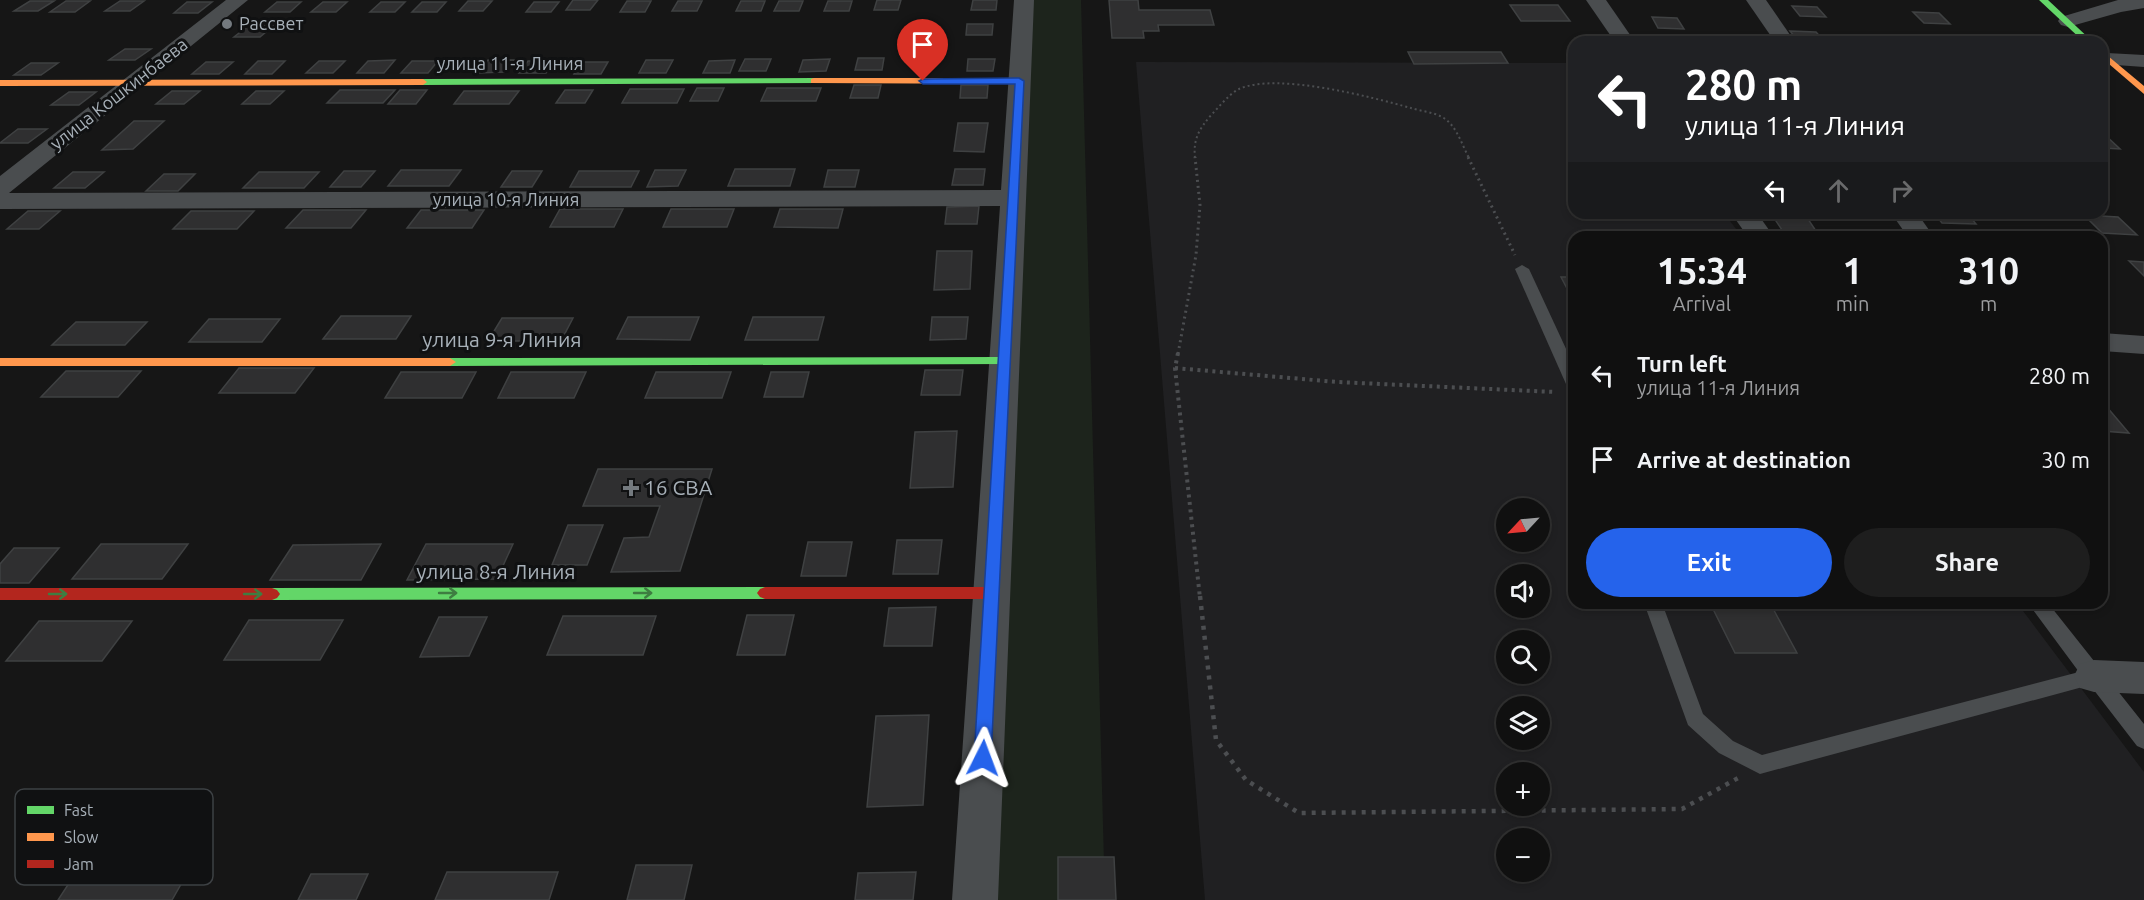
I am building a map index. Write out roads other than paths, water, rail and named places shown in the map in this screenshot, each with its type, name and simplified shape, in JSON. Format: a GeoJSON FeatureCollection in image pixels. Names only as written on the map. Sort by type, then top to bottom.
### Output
{"type":"FeatureCollection","features":[{"type":"Feature","properties":{"kind":"street","name":"улица Кошкинбаева"},"geometry":{"type":"LineString","coordinates":[[0,188],[238,0]]}},
{"type":"Feature","properties":{"kind":"street"},"geometry":{"type":"LineString","coordinates":[[975,900],[1024,0]]}},
{"type":"Feature","properties":{"kind":"street"},"geometry":{"type":"LineString","coordinates":[[1596,0],[1621,36]]}},
{"type":"Feature","properties":{"kind":"street"},"geometry":{"type":"LineString","coordinates":[[1756,0],[1781,36]]}},
{"type":"Feature","properties":{"kind":"street"},"geometry":{"type":"LineString","coordinates":[[2043,0],[2083,36]]}},
{"type":"Feature","properties":{"kind":"street"},"geometry":{"type":"LineString","coordinates":[[2068,21],[2118,6],[2144,2]]}},
{"type":"Feature","properties":{"kind":"street"},"geometry":{"type":"LineString","coordinates":[[2108,56],[2144,61]]}},
{"type":"Feature","properties":{"kind":"street"},"geometry":{"type":"LineString","coordinates":[[2108,60],[2144,91]]}},
{"type":"Feature","properties":{"kind":"street","name":"улица 11-я Линия"},"geometry":{"type":"LineString","coordinates":[[0,83],[1019,81]]}},
{"type":"Feature","properties":{"kind":"street","name":"улица 10-я Линия"},"geometry":{"type":"LineString","coordinates":[[0,201],[1013,198]]}},
{"type":"Feature","properties":{"kind":"street"},"geometry":{"type":"LineString","coordinates":[[2108,342],[2144,345]]}},
{"type":"Feature","properties":{"kind":"street","name":"улица 9-я Линия"},"geometry":{"type":"LineString","coordinates":[[0,362],[1004,361]]}},
{"type":"Feature","properties":{"kind":"street","name":"улица 8-я Линия"},"geometry":{"type":"LineString","coordinates":[[0,594],[992,593]]}},
{"type":"Feature","properties":{"kind":"street"},"geometry":{"type":"LineString","coordinates":[[2094,676],[2144,678]]}},
{"type":"Feature","properties":{"kind":"lane"},"geometry":{"type":"LineString","coordinates":[[1522,269],[1568,385]]}},
{"type":"Feature","properties":{"kind":"lane"},"geometry":{"type":"LineString","coordinates":[[1655,609],[1695,719],[1726,747],[1760,765],[2094,676]]}},
{"type":"Feature","properties":{"kind":"lane"},"geometry":{"type":"LineString","coordinates":[[2042,609],[2144,740]]}},
{"type":"Feature","properties":{"kind":"place","name":"Рассвет"},"geometry":{"type":"Point","coordinates":[227,24]}},
{"type":"Feature","properties":{"kind":"place","name":"16 СВА"},"geometry":{"type":"Point","coordinates":[631,488]}}]}
